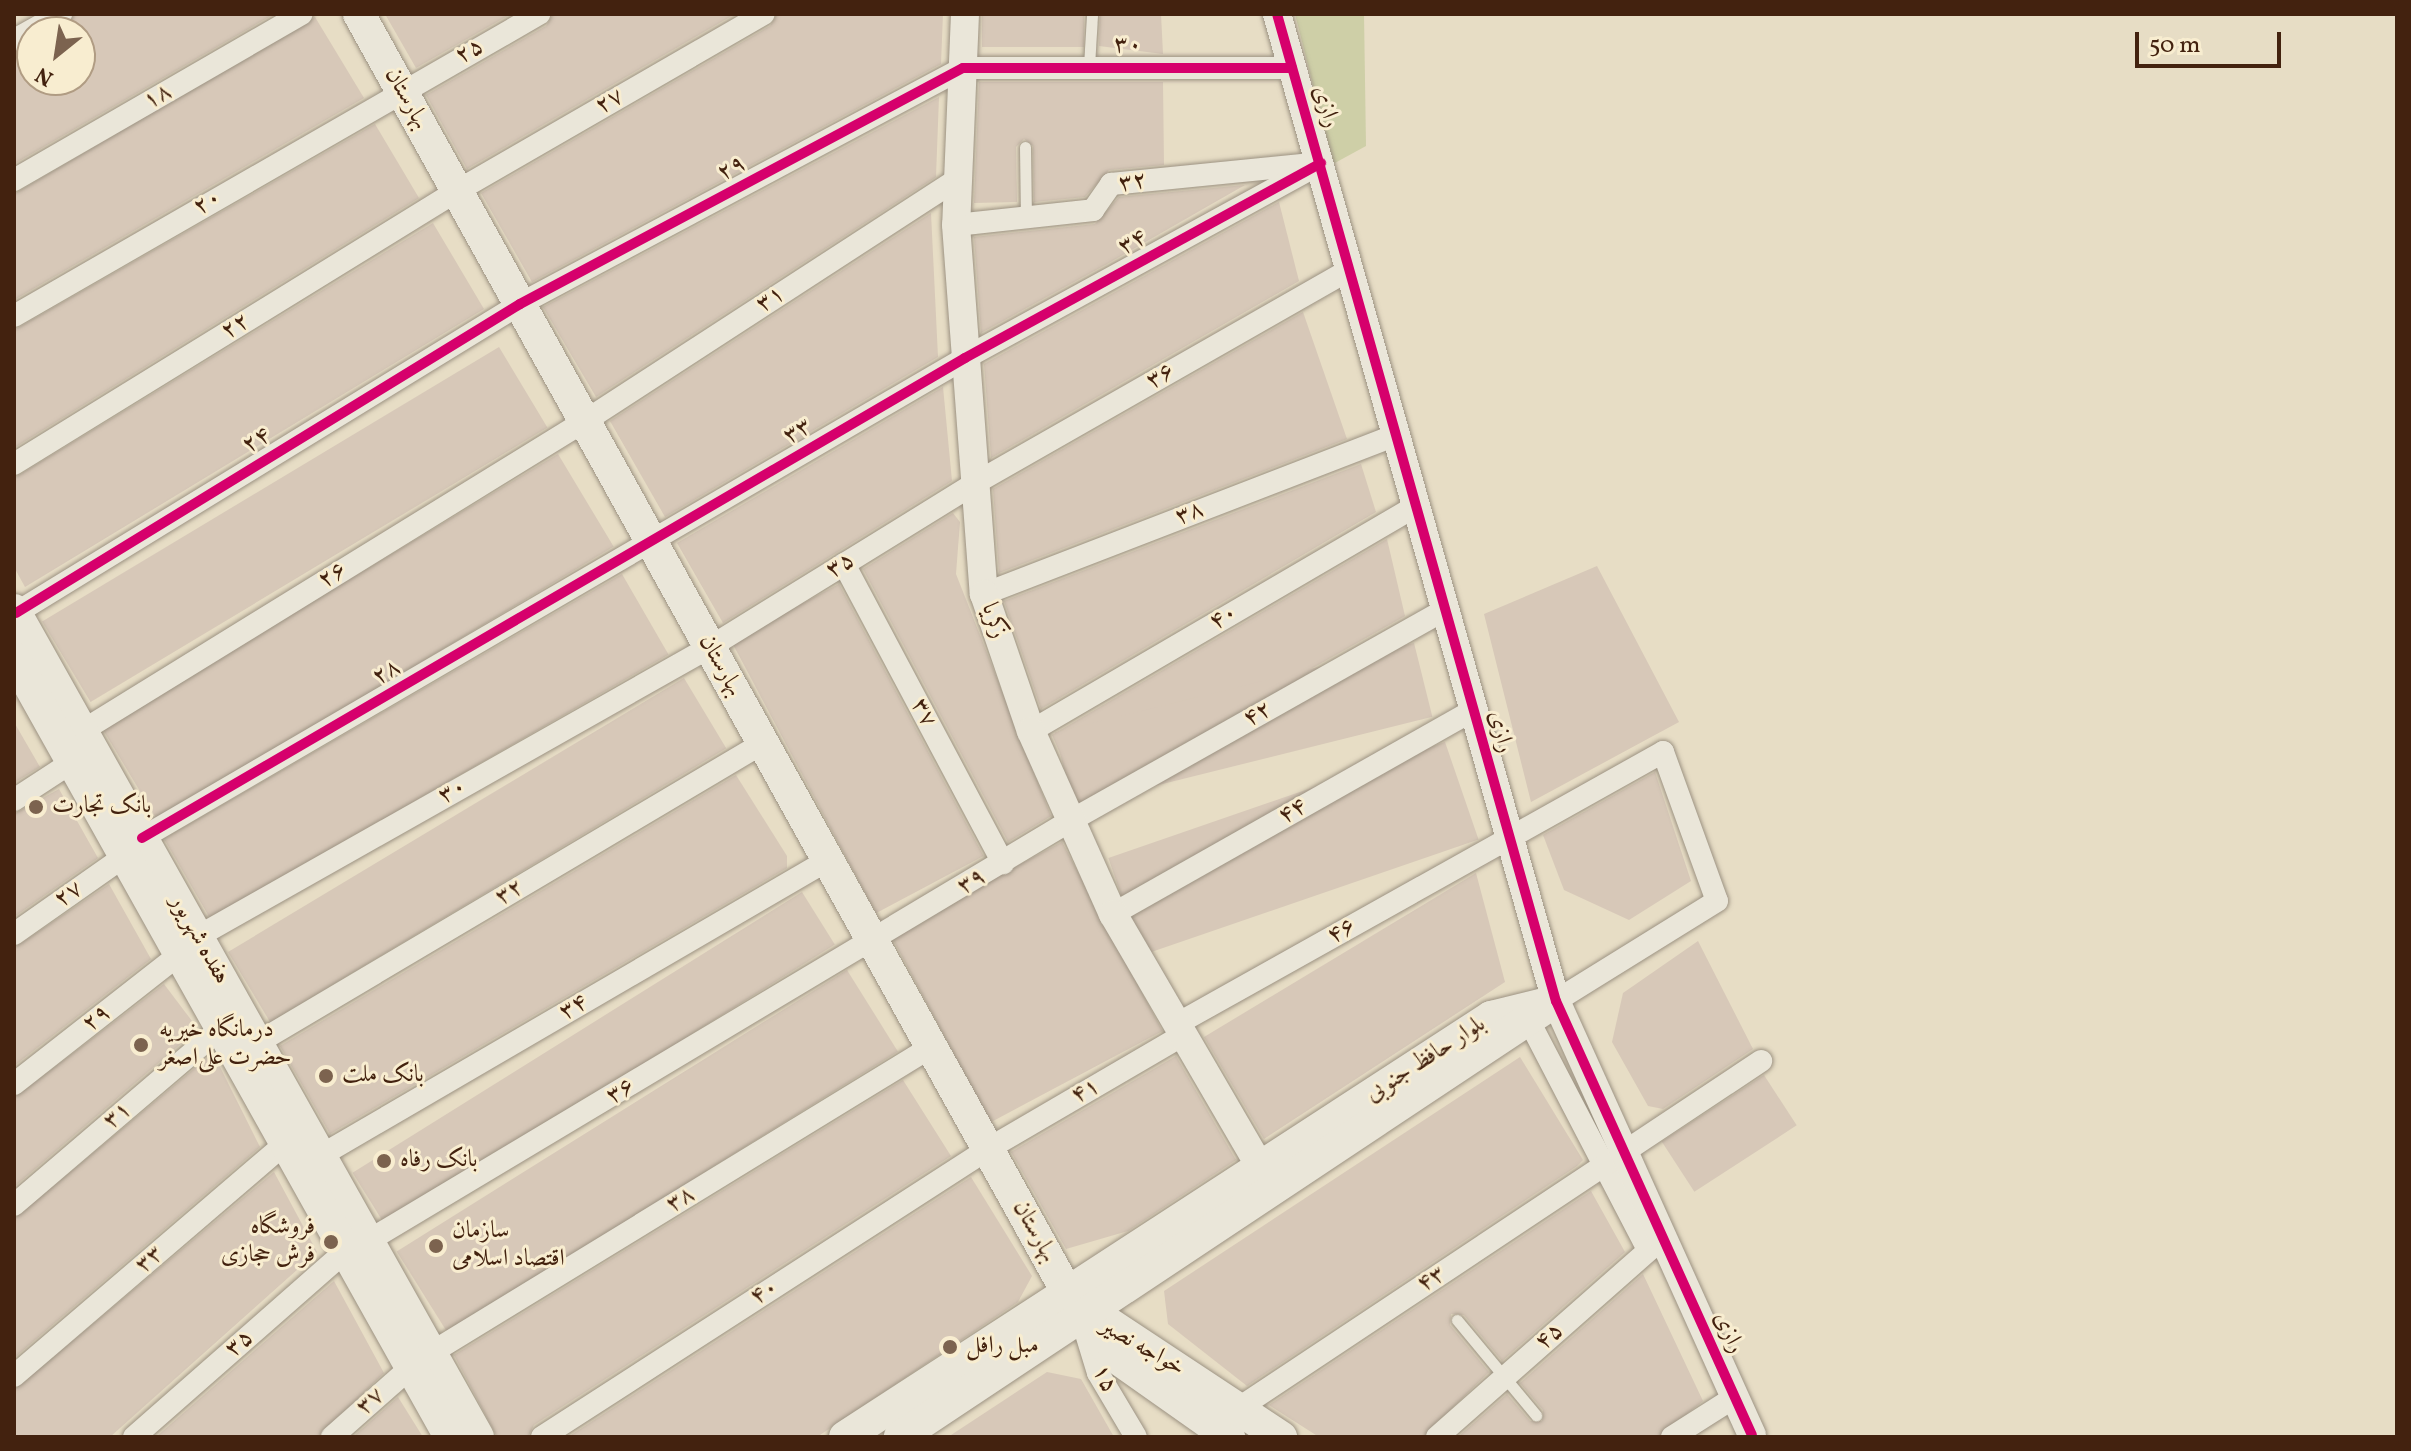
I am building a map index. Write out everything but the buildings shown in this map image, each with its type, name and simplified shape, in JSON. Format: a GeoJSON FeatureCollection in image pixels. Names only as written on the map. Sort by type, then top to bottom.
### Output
{"type":"FeatureCollection","features":[{"type":"Feature","properties":{"kind":"main road","name":"بهارستان"},"geometry":{"type":"LineString","coordinates":[[359,14],[1074,1304]]}},
{"type":"Feature","properties":{"kind":"main road","name":"هفده شهریور"},"geometry":{"type":"LineString","coordinates":[[15,612],[82,731],[133,847]]}},
{"type":"Feature","properties":{"kind":"main road","name":"هفده شهریور"},"geometry":{"type":"LineString","coordinates":[[14,658],[72,762],[133,847],[189,945],[257,1043],[320,1156],[357,1246]]}},
{"type":"Feature","properties":{"kind":"main road","name":"هفده شهریور"},"geometry":{"type":"LineString","coordinates":[[189,945],[221,1028],[286,1143],[357,1246],[421,1360],[478,1437]]}},
{"type":"Feature","properties":{"kind":"main road","name":"بلوار حافظ جنوبی"},"geometry":{"type":"LineString","coordinates":[[845,1437],[1074,1304],[1529,1021],[1556,1001]]}},
{"type":"Feature","properties":{"kind":"main road","name":"بلوار حافظ جنوبی"},"geometry":{"type":"LineString","coordinates":[[900,1437],[1260,1167],[1491,1017],[1556,1001]]}},
{"type":"Feature","properties":{"kind":"main road","name":"خواجه نصیر"},"geometry":{"type":"LineString","coordinates":[[1074,1304],[1122,1346],[1234,1422],[1281,1437]]}},
{"type":"Feature","properties":{"kind":"main road","name":"هفده شهریور"},"geometry":{"type":"LineString","coordinates":[[421,1360],[450,1437]]}},
{"type":"Feature","properties":{"kind":"street"},"geometry":{"type":"LineString","coordinates":[[14,40],[61,14]]}},
{"type":"Feature","properties":{"kind":"street","name":"۱۸"},"geometry":{"type":"LineString","coordinates":[[14,180],[302,14]]}},
{"type":"Feature","properties":{"kind":"street","name":"۲۵"},"geometry":{"type":"LineString","coordinates":[[401,90],[539,14]]}},
{"type":"Feature","properties":{"kind":"street","name":"۲۷"},"geometry":{"type":"LineString","coordinates":[[457,191],[763,14]]}},
{"type":"Feature","properties":{"kind":"street","name":"زکریا"},"geometry":{"type":"LineString","coordinates":[[965,14],[956,225],[972,485],[984,594],[1031,731],[1113,914],[1260,1167]]}},
{"type":"Feature","properties":{"kind":"street","name":"رازی"},"geometry":{"type":"LineString","coordinates":[[1277,14],[1446,609],[1507,841],[1556,1001],[1615,1158],[1752,1435]]}},
{"type":"Feature","properties":{"kind":"street","name":"۳۰"},"geometry":{"type":"LineString","coordinates":[[963,68],[1292,68]]}},
{"type":"Feature","properties":{"kind":"street","name":"۲۹"},"geometry":{"type":"LineString","coordinates":[[520,304],[963,68]]}},
{"type":"Feature","properties":{"kind":"street","name":"۲۰"},"geometry":{"type":"LineString","coordinates":[[14,316],[401,90]]}},
{"type":"Feature","properties":{"kind":"street","name":"۳۲"},"geometry":{"type":"LineString","coordinates":[[956,225],[1093,210],[1111,184],[1321,163]]}},
{"type":"Feature","properties":{"kind":"street","name":"۳۴"},"geometry":{"type":"LineString","coordinates":[[965,358],[1321,163]]}},
{"type":"Feature","properties":{"kind":"street","name":"۳۱"},"geometry":{"type":"LineString","coordinates":[[585,421],[958,179]]}},
{"type":"Feature","properties":{"kind":"street","name":"۲۲"},"geometry":{"type":"LineString","coordinates":[[14,464],[457,191]]}},
{"type":"Feature","properties":{"kind":"street","name":"۳۶"},"geometry":{"type":"LineString","coordinates":[[972,485],[1351,269]]}},
{"type":"Feature","properties":{"kind":"street","name":"۲۴"},"geometry":{"type":"LineString","coordinates":[[15,612],[520,304]]}},
{"type":"Feature","properties":{"kind":"street","name":"۳۳"},"geometry":{"type":"LineString","coordinates":[[651,542],[965,358]]}},
{"type":"Feature","properties":{"kind":"street","name":"۲۶"},"geometry":{"type":"LineString","coordinates":[[82,731],[585,421]]}},
{"type":"Feature","properties":{"kind":"street","name":"۳۸"},"geometry":{"type":"LineString","coordinates":[[984,594],[1397,435]]}},
{"type":"Feature","properties":{"kind":"street","name":"۳۵"},"geometry":{"type":"LineString","coordinates":[[710,647],[972,485]]}},
{"type":"Feature","properties":{"kind":"street","name":"۴۰"},"geometry":{"type":"LineString","coordinates":[[1031,731],[1417,505]]}},
{"type":"Feature","properties":{"kind":"street","name":"۲۸"},"geometry":{"type":"LineString","coordinates":[[133,847],[651,542]]}},
{"type":"Feature","properties":{"kind":"street","name":"۳۷"},"geometry":{"type":"LineString","coordinates":[[844,564],[1003,863]]}},
{"type":"Feature","properties":{"kind":"street","name":"۴۲"},"geometry":{"type":"LineString","coordinates":[[1070,821],[1446,609]]}},
{"type":"Feature","properties":{"kind":"street","name":"۳۰"},"geometry":{"type":"LineString","coordinates":[[189,945],[710,647]]}},
{"type":"Feature","properties":{"kind":"street","name":"۴۴"},"geometry":{"type":"LineString","coordinates":[[1113,914],[1474,710]]}},
{"type":"Feature","properties":{"kind":"street","name":"۳۲"},"geometry":{"type":"LineString","coordinates":[[257,1043],[763,743]]}},
{"type":"Feature","properties":{"kind":"street"},"geometry":{"type":"LineString","coordinates":[[1507,841],[1663,752],[1717,901],[1556,1001]]}},
{"type":"Feature","properties":{"kind":"street"},"geometry":{"type":"LineString","coordinates":[[14,800],[72,762]]}},
{"type":"Feature","properties":{"kind":"street","name":"۳۹"},"geometry":{"type":"LineString","coordinates":[[874,943],[1070,821]]}},
{"type":"Feature","properties":{"kind":"street","name":"۴۶"},"geometry":{"type":"LineString","coordinates":[[1180,1029],[1507,841]]}},
{"type":"Feature","properties":{"kind":"street","name":"۲۷"},"geometry":{"type":"LineString","coordinates":[[14,934],[133,847]]}},
{"type":"Feature","properties":{"kind":"street","name":"۳۴"},"geometry":{"type":"LineString","coordinates":[[320,1156],[828,860]]}},
{"type":"Feature","properties":{"kind":"street","name":"۳۶"},"geometry":{"type":"LineString","coordinates":[[357,1246],[874,943]]}},
{"type":"Feature","properties":{"kind":"street","name":"۲۹"},"geometry":{"type":"LineString","coordinates":[[14,1084],[189,945]]}},
{"type":"Feature","properties":{"kind":"street"},"geometry":{"type":"LineString","coordinates":[[1529,1021],[1615,1158]]}},
{"type":"Feature","properties":{"kind":"street","name":"۳۱"},"geometry":{"type":"LineString","coordinates":[[14,1205],[221,1028]]}},
{"type":"Feature","properties":{"kind":"street","name":"۴۱"},"geometry":{"type":"LineString","coordinates":[[988,1149],[1180,1029]]}},
{"type":"Feature","properties":{"kind":"street","name":"۳۸"},"geometry":{"type":"LineString","coordinates":[[421,1360],[931,1047]]}},
{"type":"Feature","properties":{"kind":"street","name":"۴۳"},"geometry":{"type":"LineString","coordinates":[[1234,1422],[1615,1158],[1761,1061]]}},
{"type":"Feature","properties":{"kind":"street","name":"۳۳"},"geometry":{"type":"LineString","coordinates":[[14,1376],[286,1143]]}},
{"type":"Feature","properties":{"kind":"street","name":"۴۰"},"geometry":{"type":"LineString","coordinates":[[542,1437],[988,1149]]}},
{"type":"Feature","properties":{"kind":"street","name":"۴۵"},"geometry":{"type":"LineString","coordinates":[[1437,1437],[1656,1244]]}},
{"type":"Feature","properties":{"kind":"street","name":"۳۵"},"geometry":{"type":"LineString","coordinates":[[134,1437],[357,1246]]}},
{"type":"Feature","properties":{"kind":"street","name":"۱۵"},"geometry":{"type":"LineString","coordinates":[[1074,1304],[1098,1373],[1136,1437]]}},
{"type":"Feature","properties":{"kind":"street","name":"۳۷"},"geometry":{"type":"LineString","coordinates":[[332,1437],[421,1360]]}},
{"type":"Feature","properties":{"kind":"street"},"geometry":{"type":"LineString","coordinates":[[1672,1437],[1735,1397]]}},
{"type":"Feature","properties":{"kind":"lane"},"geometry":{"type":"LineString","coordinates":[[1089,66],[1092,15]]}},
{"type":"Feature","properties":{"kind":"lane"},"geometry":{"type":"LineString","coordinates":[[1025,147],[1026,217]]}},
{"type":"Feature","properties":{"kind":"lane"},"geometry":{"type":"LineString","coordinates":[[1457,1320],[1536,1415]]}},
{"type":"Feature","properties":{"kind":"green space"},"geometry":{"type":"Polygon","coordinates":[[[1295,14],[1364,14],[1366,146],[1333,164],[1295,14]]]}},
{"type":"Feature","properties":{"kind":"cycle path"},"geometry":{"type":"LineString","coordinates":[[1277,14],[1556,1001],[1752,1435]]}},
{"type":"Feature","properties":{"kind":"cycle path"},"geometry":{"type":"LineString","coordinates":[[16,613],[520,304],[963,68],[1292,68]]}},
{"type":"Feature","properties":{"kind":"cycle path"},"geometry":{"type":"LineString","coordinates":[[142,838],[965,358],[1321,163]]}},
{"type":"Feature","properties":{"kind":"place","name":"بانک تجارت"},"geometry":{"type":"Point","coordinates":[36,807]}},
{"type":"Feature","properties":{"kind":"place","name":"درمانگاه خیریه حضرت علی‌اصغر"},"geometry":{"type":"Point","coordinates":[141,1045]}},
{"type":"Feature","properties":{"kind":"place","name":"بانک ملت"},"geometry":{"type":"Point","coordinates":[326,1076]}},
{"type":"Feature","properties":{"kind":"place","name":"بانک رفاه"},"geometry":{"type":"Point","coordinates":[384,1161]}},
{"type":"Feature","properties":{"kind":"place","name":"فروشگاه فرش حجازی"},"geometry":{"type":"Point","coordinates":[331,1242]}},
{"type":"Feature","properties":{"kind":"place","name":"سازمان اقتصاد اسلامی"},"geometry":{"type":"Point","coordinates":[436,1246]}},
{"type":"Feature","properties":{"kind":"place","name":"مبل رافل"},"geometry":{"type":"Point","coordinates":[950,1347]}}]}
